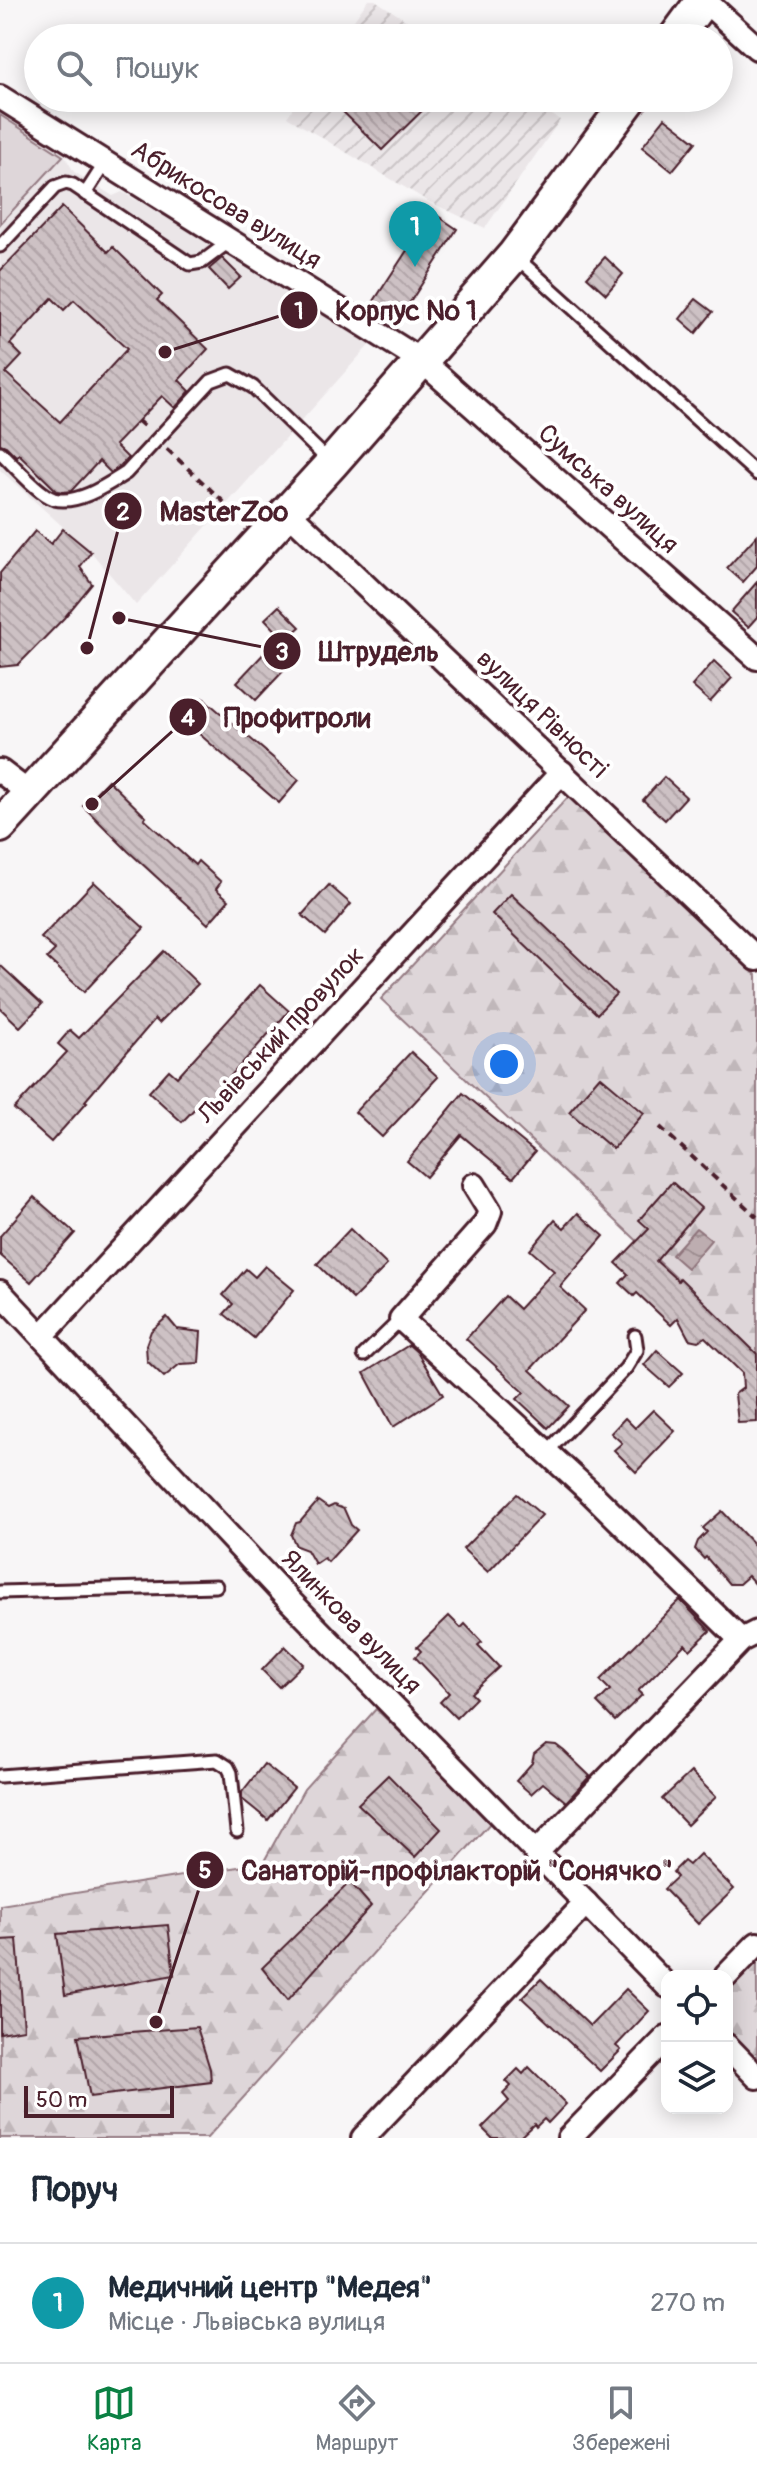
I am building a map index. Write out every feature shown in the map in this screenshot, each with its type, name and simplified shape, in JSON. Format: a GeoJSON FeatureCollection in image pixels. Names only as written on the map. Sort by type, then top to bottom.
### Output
{"type":"FeatureCollection","features":[{"type":"Feature","properties":{"kind":"main road"},"geometry":{"type":"LineString","coordinates":[[686,24],[704,0]]}},
{"type":"Feature","properties":{"kind":"main road"},"geometry":{"type":"LineString","coordinates":[[0,826],[422,361],[514,255],[621,112]]}},
{"type":"Feature","properties":{"kind":"street"},"geometry":{"type":"LineString","coordinates":[[704,0],[730,24]]}},
{"type":"Feature","properties":{"kind":"street"},"geometry":{"type":"LineString","coordinates":[[733,26],[757,48]]}},
{"type":"Feature","properties":{"kind":"street","name":"Абрикосова вулиця"},"geometry":{"type":"LineString","coordinates":[[0,97],[422,361]]}},
{"type":"Feature","properties":{"kind":"street","name":"Сумська вулиця"},"geometry":{"type":"LineString","coordinates":[[422,361],[757,658]]}},
{"type":"Feature","properties":{"kind":"street","name":"вулиця Рівності"},"geometry":{"type":"LineString","coordinates":[[287,511],[757,959]]}},
{"type":"Feature","properties":{"kind":"street"},"geometry":{"type":"LineString","coordinates":[[0,771],[29,793]]}},
{"type":"Feature","properties":{"kind":"street","name":"Львівський провулок"},"geometry":{"type":"LineString","coordinates":[[42,1336],[562,772]]}},
{"type":"Feature","properties":{"kind":"street"},"geometry":{"type":"LineString","coordinates":[[474,1185],[490,1211],[485,1224],[401,1319],[749,1636],[536,1853]]}},
{"type":"Feature","properties":{"kind":"street","name":"Ялинкова вулиця"},"geometry":{"type":"LineString","coordinates":[[0,1292],[288,1599],[661,1980]]}},
{"type":"Feature","properties":{"kind":"street"},"geometry":{"type":"LineString","coordinates":[[363,2138],[586,1903]]}},
{"type":"Feature","properties":{"kind":"street"},"geometry":{"type":"LineString","coordinates":[[732,1970],[757,1944]]}},
{"type":"Feature","properties":{"kind":"street"},"geometry":{"type":"LineString","coordinates":[[569,2138],[662,2042]]}},
{"type":"Feature","properties":{"kind":"street"},"geometry":{"type":"LineString","coordinates":[[733,2052],[757,2077]]}},
{"type":"Feature","properties":{"kind":"lane"},"geometry":{"type":"LineString","coordinates":[[85,194],[105,163]]}},
{"type":"Feature","properties":{"kind":"lane"},"geometry":{"type":"LineString","coordinates":[[0,246],[60,184],[73,185],[190,264],[202,262],[230,241]]}},
{"type":"Feature","properties":{"kind":"lane"},"geometry":{"type":"LineString","coordinates":[[514,255],[757,474]]}},
{"type":"Feature","properties":{"kind":"lane"},"geometry":{"type":"LineString","coordinates":[[0,452],[46,495],[63,500],[77,498],[126,473],[211,381],[230,374],[253,387],[332,463]]}},
{"type":"Feature","properties":{"kind":"lane"},"geometry":{"type":"LineString","coordinates":[[364,1355],[401,1319]]}},
{"type":"Feature","properties":{"kind":"lane"},"geometry":{"type":"LineString","coordinates":[[547,1452],[626,1368],[637,1350],[635,1336]]}},
{"type":"Feature","properties":{"kind":"lane"},"geometry":{"type":"LineString","coordinates":[[0,1592],[216,1586]]}},
{"type":"Feature","properties":{"kind":"lane"},"geometry":{"type":"LineString","coordinates":[[0,1776],[217,1760],[231,1773],[237,1831]]}},
{"type":"Feature","properties":{"kind":"path"},"geometry":{"type":"LineString","coordinates":[[138,421],[227,505]]}},
{"type":"Feature","properties":{"kind":"path"},"geometry":{"type":"LineString","coordinates":[[660,1127],[757,1217]]}},
{"type":"Feature","properties":{"kind":"shaded area"},"geometry":{"type":"Polygon","coordinates":[[[368,0],[375,0],[412,24],[352,24],[368,0]]]}},
{"type":"Feature","properties":{"kind":"shaded area"},"geometry":{"type":"Polygon","coordinates":[[[0,112],[63,153],[74,172],[113,196],[122,192],[222,247],[372,342],[136,605],[91,552],[0,470],[0,112]]]}},
{"type":"Feature","properties":{"kind":"shaded area"},"geometry":{"type":"Polygon","coordinates":[[[290,112],[547,112],[560,120],[485,228],[426,200],[287,117],[290,112]]]}},
{"type":"Feature","properties":{"kind":"green space"},"geometry":{"type":"Polygon","coordinates":[[[0,115],[63,156],[0,224],[0,115]]]}},
{"type":"Feature","properties":{"kind":"green space"},"geometry":{"type":"Polygon","coordinates":[[[570,795],[757,976],[757,1354],[381,999],[570,795]]]}},
{"type":"Feature","properties":{"kind":"green space"},"geometry":{"type":"Polygon","coordinates":[[[376,1709],[492,1821],[207,2138],[0,2138],[0,1905],[263,1863],[304,1789],[376,1709]]]}},
{"type":"Feature","properties":{"kind":"green space"},"geometry":{"type":"Polygon","coordinates":[[[757,1958],[757,2071],[733,2048],[733,1983],[757,1958]]]}},
{"type":"Feature","properties":{"kind":"water"},"geometry":{"type":"Polygon","coordinates":[[[696,1228],[711,1240],[687,1268],[672,1255],[696,1228]]]}},
{"type":"Feature","properties":{"kind":"building"},"geometry":{"type":"Polygon","coordinates":[[[343,112],[421,112],[382,150],[343,112]]]}},
{"type":"Feature","properties":{"kind":"building"},"geometry":{"type":"Polygon","coordinates":[[[665,118],[696,142],[672,171],[642,147],[665,118]]]}},
{"type":"Feature","properties":{"kind":"building"},"geometry":{"type":"Polygon","coordinates":[[[62,207],[108,252],[113,247],[162,295],[157,300],[208,349],[179,380],[190,391],[175,408],[162,396],[115,445],[128,458],[111,473],[99,461],[71,491],[57,491],[19,454],[16,456],[0,444],[0,271],[62,207]],[[52,298],[10,344],[22,356],[6,373],[60,422],[127,349],[74,300],[64,310],[52,298]]]}},
{"type":"Feature","properties":{"kind":"building"},"geometry":{"type":"Polygon","coordinates":[[[432,212],[457,229],[398,321],[372,304],[432,212]]]}},
{"type":"Feature","properties":{"kind":"building"},"geometry":{"type":"Polygon","coordinates":[[[605,257],[623,274],[606,294],[587,277],[605,257]]]}},
{"type":"Feature","properties":{"kind":"building"},"geometry":{"type":"Polygon","coordinates":[[[222,258],[241,277],[228,289],[209,269],[222,258]]]}},
{"type":"Feature","properties":{"kind":"building"},"geometry":{"type":"Polygon","coordinates":[[[696,299],[713,312],[696,333],[680,319],[696,299]]]}},
{"type":"Feature","properties":{"kind":"building"},"geometry":{"type":"Polygon","coordinates":[[[63,529],[91,552],[80,567],[92,584],[18,665],[0,667],[0,573],[35,531],[51,544],[63,529]]]}},
{"type":"Feature","properties":{"kind":"building"},"geometry":{"type":"Polygon","coordinates":[[[757,535],[757,566],[743,582],[727,568],[757,535]]]}},
{"type":"Feature","properties":{"kind":"building"},"geometry":{"type":"Polygon","coordinates":[[[757,582],[757,617],[748,627],[731,612],[757,582]]]}},
{"type":"Feature","properties":{"kind":"building"},"geometry":{"type":"Polygon","coordinates":[[[279,606],[300,627],[285,640],[265,619],[279,606]]]}},
{"type":"Feature","properties":{"kind":"building"},"geometry":{"type":"Polygon","coordinates":[[[270,647],[289,665],[256,700],[237,682],[270,647]]]}},
{"type":"Feature","properties":{"kind":"building"},"geometry":{"type":"Polygon","coordinates":[[[714,661],[732,678],[710,702],[692,686],[714,661]]]}},
{"type":"Feature","properties":{"kind":"building"},"geometry":{"type":"Polygon","coordinates":[[[203,698],[299,780],[279,803],[183,720],[203,698]]]}},
{"type":"Feature","properties":{"kind":"building"},"geometry":{"type":"Polygon","coordinates":[[[664,777],[686,797],[665,820],[643,800],[664,777]]]}},
{"type":"Feature","properties":{"kind":"building"},"geometry":{"type":"Polygon","coordinates":[[[108,780],[146,817],[144,819],[195,865],[198,861],[221,882],[216,889],[229,900],[208,924],[83,806],[108,780]]]}},
{"type":"Feature","properties":{"kind":"building"},"geometry":{"type":"Polygon","coordinates":[[[94,882],[144,928],[84,992],[47,958],[55,950],[41,938],[94,882]]]}},
{"type":"Feature","properties":{"kind":"building"},"geometry":{"type":"Polygon","coordinates":[[[329,885],[351,904],[325,935],[302,915],[329,885]]]}},
{"type":"Feature","properties":{"kind":"building"},"geometry":{"type":"Polygon","coordinates":[[[511,894],[616,994],[597,1014],[492,914],[511,894]]]}},
{"type":"Feature","properties":{"kind":"building"},"geometry":{"type":"Polygon","coordinates":[[[164,951],[198,984],[159,1023],[155,1019],[51,1142],[14,1109],[67,1052],[58,1044],[70,1030],[79,1038],[164,951]]]}},
{"type":"Feature","properties":{"kind":"building"},"geometry":{"type":"Polygon","coordinates":[[[0,965],[42,1004],[20,1027],[0,1008],[0,965]]]}},
{"type":"Feature","properties":{"kind":"building"},"geometry":{"type":"Polygon","coordinates":[[[260,985],[289,1011],[227,1080],[230,1083],[207,1109],[200,1103],[182,1122],[149,1092],[169,1070],[177,1077],[260,985]]]}},
{"type":"Feature","properties":{"kind":"building"},"geometry":{"type":"Polygon","coordinates":[[[411,1052],[438,1077],[382,1137],[355,1112],[411,1052]]]}},
{"type":"Feature","properties":{"kind":"building"},"geometry":{"type":"Polygon","coordinates":[[[600,1076],[644,1113],[613,1149],[569,1112],[600,1076]]]}},
{"type":"Feature","properties":{"kind":"building"},"geometry":{"type":"Polygon","coordinates":[[[463,1093],[535,1152],[513,1178],[461,1135],[426,1177],[407,1161],[463,1093]]]}},
{"type":"Feature","properties":{"kind":"building"},"geometry":{"type":"Polygon","coordinates":[[[672,1182],[701,1208],[656,1261],[678,1281],[680,1278],[757,1354],[757,1422],[738,1423],[735,1394],[743,1388],[742,1373],[705,1337],[698,1341],[689,1339],[678,1318],[671,1325],[637,1293],[634,1296],[620,1283],[628,1274],[616,1263],[649,1229],[639,1220],[672,1182]]]}},
{"type":"Feature","properties":{"kind":"building"},"geometry":{"type":"Polygon","coordinates":[[[34,1197],[75,1233],[31,1282],[0,1255],[0,1236],[34,1197]]]}},
{"type":"Feature","properties":{"kind":"building"},"geometry":{"type":"Polygon","coordinates":[[[578,1213],[604,1236],[560,1287],[585,1310],[530,1370],[569,1406],[548,1428],[517,1399],[524,1392],[466,1339],[505,1296],[519,1309],[554,1271],[530,1250],[555,1220],[564,1228],[578,1213]]]}},
{"type":"Feature","properties":{"kind":"building"},"geometry":{"type":"Polygon","coordinates":[[[350,1229],[387,1265],[353,1299],[317,1264],[350,1229]]]}},
{"type":"Feature","properties":{"kind":"building"},"geometry":{"type":"Polygon","coordinates":[[[265,1266],[294,1290],[254,1338],[224,1314],[233,1304],[223,1295],[246,1269],[255,1277],[265,1266]]]}},
{"type":"Feature","properties":{"kind":"building"},"geometry":{"type":"Polygon","coordinates":[[[167,1317],[177,1329],[201,1332],[199,1363],[180,1364],[164,1377],[147,1361],[146,1345],[151,1331],[167,1317]]]}},
{"type":"Feature","properties":{"kind":"building"},"geometry":{"type":"Polygon","coordinates":[[[409,1345],[417,1352],[443,1395],[393,1427],[364,1373],[409,1345]]]}},
{"type":"Feature","properties":{"kind":"building"},"geometry":{"type":"Polygon","coordinates":[[[657,1350],[683,1373],[669,1387],[644,1365],[657,1350]]]}},
{"type":"Feature","properties":{"kind":"building"},"geometry":{"type":"Polygon","coordinates":[[[653,1410],[675,1431],[636,1472],[614,1450],[622,1443],[611,1433],[625,1418],[635,1428],[653,1410]]]}},
{"type":"Feature","properties":{"kind":"building"},"geometry":{"type":"Polygon","coordinates":[[[517,1494],[542,1515],[488,1572],[463,1549],[517,1494]]]}},
{"type":"Feature","properties":{"kind":"building"},"geometry":{"type":"Polygon","coordinates":[[[318,1501],[328,1508],[334,1505],[344,1509],[351,1525],[357,1530],[328,1562],[324,1558],[315,1564],[307,1550],[296,1546],[291,1535],[296,1523],[318,1501]]]}},
{"type":"Feature","properties":{"kind":"building"},"geometry":{"type":"Polygon","coordinates":[[[722,1511],[757,1548],[757,1586],[748,1576],[739,1584],[729,1584],[695,1549],[707,1532],[703,1528],[722,1511]]]}},
{"type":"Feature","properties":{"kind":"building"},"geometry":{"type":"Polygon","coordinates":[[[680,1600],[710,1631],[690,1650],[685,1644],[638,1691],[642,1695],[615,1721],[597,1703],[610,1690],[600,1680],[680,1600]]]}},
{"type":"Feature","properties":{"kind":"building"},"geometry":{"type":"Polygon","coordinates":[[[449,1616],[461,1628],[465,1624],[482,1642],[478,1645],[499,1667],[471,1693],[476,1698],[456,1718],[440,1702],[449,1693],[415,1657],[421,1651],[417,1647],[449,1616]]]}},
{"type":"Feature","properties":{"kind":"building"},"geometry":{"type":"Polygon","coordinates":[[[285,1646],[303,1664],[279,1687],[262,1670],[285,1646]]]}},
{"type":"Feature","properties":{"kind":"building"},"geometry":{"type":"Polygon","coordinates":[[[546,1744],[556,1745],[590,1776],[566,1802],[543,1783],[531,1794],[516,1781],[532,1763],[534,1754],[546,1744]]]}},
{"type":"Feature","properties":{"kind":"building"},"geometry":{"type":"Polygon","coordinates":[[[264,1764],[294,1788],[268,1820],[242,1799],[242,1792],[264,1764]]]}},
{"type":"Feature","properties":{"kind":"building"},"geometry":{"type":"Polygon","coordinates":[[[691,1772],[716,1797],[687,1825],[662,1799],[691,1772]]]}},
{"type":"Feature","properties":{"kind":"building"},"geometry":{"type":"Polygon","coordinates":[[[388,1775],[441,1829],[415,1857],[358,1804],[388,1775]]]}},
{"type":"Feature","properties":{"kind":"building"},"geometry":{"type":"Polygon","coordinates":[[[700,1854],[734,1889],[698,1924],[664,1889],[677,1877],[673,1872],[684,1861],[689,1865],[700,1854]]]}},
{"type":"Feature","properties":{"kind":"building"},"geometry":{"type":"Polygon","coordinates":[[[350,1882],[371,1906],[288,2000],[262,1968],[350,1882]]]}},
{"type":"Feature","properties":{"kind":"building"},"geometry":{"type":"Polygon","coordinates":[[[168,1925],[174,1975],[65,1995],[57,1934],[168,1925]]]}},
{"type":"Feature","properties":{"kind":"building"},"geometry":{"type":"Polygon","coordinates":[[[17,1939],[24,2029],[0,2033],[0,1940],[17,1939]]]}},
{"type":"Feature","properties":{"kind":"building"},"geometry":{"type":"Polygon","coordinates":[[[541,1979],[590,2026],[626,1989],[649,2011],[616,2046],[621,2050],[600,2071],[522,1998],[541,1979]]]}},
{"type":"Feature","properties":{"kind":"building"},"geometry":{"type":"Polygon","coordinates":[[[197,2027],[211,2082],[90,2097],[78,2036],[197,2027]]]}},
{"type":"Feature","properties":{"kind":"building"},"geometry":{"type":"Polygon","coordinates":[[[529,2067],[566,2104],[548,2123],[544,2119],[536,2127],[534,2124],[519,2138],[492,2138],[482,2128],[509,2101],[503,2094],[511,2086],[506,2081],[518,2069],[523,2074],[529,2067]]]}},
{"type":"Feature","properties":{"kind":"place","name":"Медичний центр \"Медея\""},"geometry":{"type":"Point","coordinates":[415,267]}},
{"type":"Feature","properties":{"kind":"place","name":"Корпус № 1"},"geometry":{"type":"Point","coordinates":[165,352]}},
{"type":"Feature","properties":{"kind":"place","name":"Штрудель"},"geometry":{"type":"Point","coordinates":[119,618]}},
{"type":"Feature","properties":{"kind":"place","name":"MasterZoo"},"geometry":{"type":"Point","coordinates":[87,648]}},
{"type":"Feature","properties":{"kind":"place","name":"Профитроли"},"geometry":{"type":"Point","coordinates":[92,804]}},
{"type":"Feature","properties":{"kind":"place","name":"Санаторій-профілакторій \"Сонячко\""},"geometry":{"type":"Point","coordinates":[156,2022]}}]}
